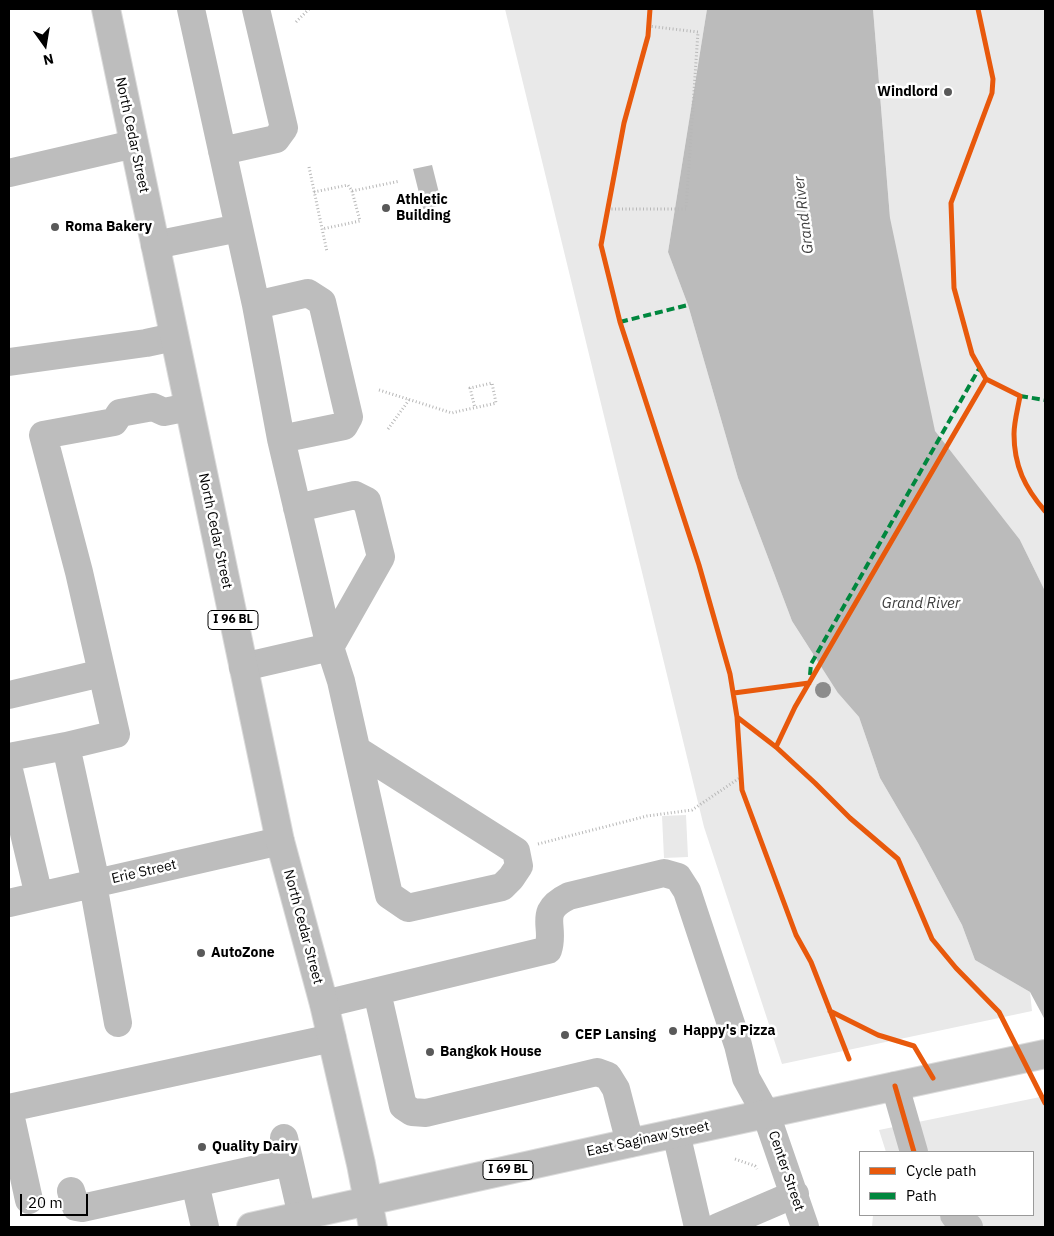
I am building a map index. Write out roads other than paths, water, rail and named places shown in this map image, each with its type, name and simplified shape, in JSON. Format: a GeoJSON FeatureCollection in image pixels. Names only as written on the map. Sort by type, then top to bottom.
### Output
{"type":"FeatureCollection","features":[{"type":"Feature","properties":{"kind":"main road","name":"North Cedar Street"},"geometry":{"type":"LineString","coordinates":[[106,9],[174,337],[176,409],[243,667],[280,841],[324,1004],[361,1164],[370,1214]]}},
{"type":"Feature","properties":{"kind":"main road"},"geometry":{"type":"LineString","coordinates":[[191,9],[256,305],[280,439],[330,647],[341,681],[389,894],[408,908],[502,887],[511,878],[519,866],[516,852],[357,750]]}},
{"type":"Feature","properties":{"kind":"main road"},"geometry":{"type":"LineString","coordinates":[[222,152],[276,140],[284,128],[256,9]]}},
{"type":"Feature","properties":{"kind":"main road"},"geometry":{"type":"LineString","coordinates":[[9,173],[134,144]]}},
{"type":"Feature","properties":{"kind":"main road"},"geometry":{"type":"LineString","coordinates":[[155,246],[239,228]]}},
{"type":"Feature","properties":{"kind":"main road"},"geometry":{"type":"LineString","coordinates":[[256,305],[308,293],[322,302],[349,417],[344,426],[280,439]]}},
{"type":"Feature","properties":{"kind":"main road"},"geometry":{"type":"LineString","coordinates":[[9,362],[146,343],[174,337]]}},
{"type":"Feature","properties":{"kind":"main road"},"geometry":{"type":"LineString","coordinates":[[9,757],[116,734],[79,572],[43,435],[114,422],[120,413],[153,407],[176,409]]}},
{"type":"Feature","properties":{"kind":"main road"},"geometry":{"type":"LineString","coordinates":[[243,667],[330,647],[381,557],[368,501],[355,495],[297,508]]}},
{"type":"Feature","properties":{"kind":"main road"},"geometry":{"type":"LineString","coordinates":[[9,695],[102,673]]}},
{"type":"Feature","properties":{"kind":"main road"},"geometry":{"type":"LineString","coordinates":[[66,746],[95,884],[118,1023]]}},
{"type":"Feature","properties":{"kind":"main road"},"geometry":{"type":"LineString","coordinates":[[9,770],[39,896]]}},
{"type":"Feature","properties":{"kind":"main road","name":"Erie Street"},"geometry":{"type":"LineString","coordinates":[[9,903],[280,841]]}},
{"type":"Feature","properties":{"kind":"main road","name":"Center Street"},"geometry":{"type":"LineString","coordinates":[[378,992],[548,950],[551,942],[549,914],[559,900],[568,896],[664,873],[678,877],[687,890],[738,1045],[746,1078],[766,1114],[805,1227]]}},
{"type":"Feature","properties":{"kind":"main road"},"geometry":{"type":"LineString","coordinates":[[324,1004],[378,992],[403,1106],[412,1112],[426,1113],[597,1072],[608,1076],[616,1088],[630,1143]]}},
{"type":"Feature","properties":{"kind":"main road"},"geometry":{"type":"LineString","coordinates":[[29,1200],[9,1109],[332,1038]]}},
{"type":"Feature","properties":{"kind":"main road","name":"East Saginaw Street"},"geometry":{"type":"LineString","coordinates":[[267,1226],[302,1216],[370,1214],[630,1143],[1045,1054]]}},
{"type":"Feature","properties":{"kind":"main road"},"geometry":{"type":"LineString","coordinates":[[895,1086],[914,1151]]}},
{"type":"Feature","properties":{"kind":"main road"},"geometry":{"type":"LineString","coordinates":[[676,1133],[698,1227]]}},
{"type":"Feature","properties":{"kind":"main road"},"geometry":{"type":"LineString","coordinates":[[71,1191],[76,1206],[82,1208],[195,1183],[287,1150],[302,1216]]}},
{"type":"Feature","properties":{"kind":"main road"},"geometry":{"type":"LineString","coordinates":[[195,1183],[205,1227]]}},
{"type":"Feature","properties":{"kind":"main road"},"geometry":{"type":"LineString","coordinates":[[718,1227],[795,1194]]}},
{"type":"Feature","properties":{"kind":"main road"},"geometry":{"type":"LineString","coordinates":[[955,1216],[961,1224],[969,1227]]}},
{"type":"Feature","properties":{"kind":"water","name":"Grand River"},"geometry":{"type":"Polygon","coordinates":[[[707,9],[873,9],[890,218],[935,431],[1020,540],[1045,591],[1045,1020],[1030,992],[975,960],[962,925],[918,843],[880,778],[859,717],[838,693],[792,621],[738,478],[688,305],[668,252],[707,9]]]}},
{"type":"Feature","properties":{"kind":"water"},"geometry":{"type":"Polygon","coordinates":[[[432,165],[442,205],[423,209],[413,169],[432,165]]]}},
{"type":"Feature","properties":{"kind":"place","name":"Windlord"},"geometry":{"type":"Point","coordinates":[948,92]}},
{"type":"Feature","properties":{"kind":"place","name":"Athletic Building"},"geometry":{"type":"Point","coordinates":[386,208]}},
{"type":"Feature","properties":{"kind":"place","name":"Roma Bakery"},"geometry":{"type":"Point","coordinates":[55,227]}},
{"type":"Feature","properties":{"kind":"place","name":"AutoZone"},"geometry":{"type":"Point","coordinates":[201,953]}},
{"type":"Feature","properties":{"kind":"place","name":"Happy's Pizza"},"geometry":{"type":"Point","coordinates":[673,1031]}},
{"type":"Feature","properties":{"kind":"place","name":"CEP Lansing"},"geometry":{"type":"Point","coordinates":[565,1035]}},
{"type":"Feature","properties":{"kind":"place","name":"Bangkok House"},"geometry":{"type":"Point","coordinates":[430,1052]}},
{"type":"Feature","properties":{"kind":"place","name":"Quality Dairy"},"geometry":{"type":"Point","coordinates":[202,1147]}}]}
